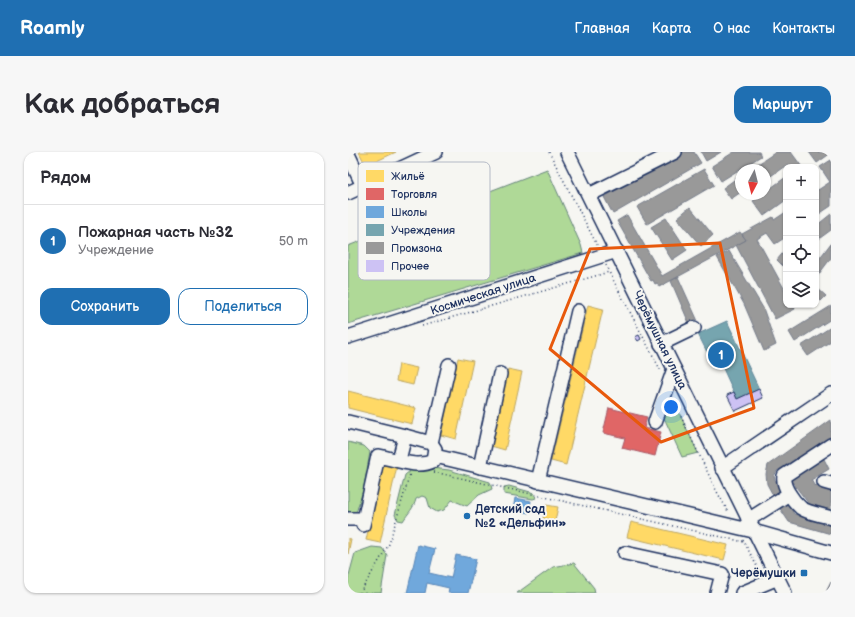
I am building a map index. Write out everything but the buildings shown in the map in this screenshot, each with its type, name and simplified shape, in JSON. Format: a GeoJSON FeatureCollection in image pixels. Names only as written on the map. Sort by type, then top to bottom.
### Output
{"type":"FeatureCollection","features":[{"type":"Feature","properties":{"kind":"street"},"geometry":{"type":"LineString","coordinates":[[415,162],[436,152]]}},
{"type":"Feature","properties":{"kind":"street","name":"Черёмушная улица"},"geometry":{"type":"LineString","coordinates":[[567,152],[617,251],[750,526],[785,593]]}},
{"type":"Feature","properties":{"kind":"street"},"geometry":{"type":"LineString","coordinates":[[588,194],[674,152]]}},
{"type":"Feature","properties":{"kind":"street"},"geometry":{"type":"LineString","coordinates":[[348,154],[358,174]]}},
{"type":"Feature","properties":{"kind":"street"},"geometry":{"type":"LineString","coordinates":[[348,193],[358,189]]}},
{"type":"Feature","properties":{"kind":"street","name":"Космическая улица"},"geometry":{"type":"LineString","coordinates":[[348,337],[617,251]]}},
{"type":"Feature","properties":{"kind":"street"},"geometry":{"type":"LineString","coordinates":[[538,481],[578,311]]}},
{"type":"Feature","properties":{"kind":"street"},"geometry":{"type":"LineString","coordinates":[[662,344],[694,328]]}},
{"type":"Feature","properties":{"kind":"street"},"geometry":{"type":"LineString","coordinates":[[431,443],[448,365]]}},
{"type":"Feature","properties":{"kind":"street"},"geometry":{"type":"LineString","coordinates":[[655,422],[674,369]]}},
{"type":"Feature","properties":{"kind":"street"},"geometry":{"type":"LineString","coordinates":[[480,467],[500,374]]}},
{"type":"Feature","properties":{"kind":"street"},"geometry":{"type":"LineString","coordinates":[[722,468],[831,394]]}},
{"type":"Feature","properties":{"kind":"street"},"geometry":{"type":"LineString","coordinates":[[348,422],[431,443],[435,449],[436,456],[433,461],[427,464],[414,464],[378,456],[363,522],[348,519]]}},
{"type":"Feature","properties":{"kind":"street"},"geometry":{"type":"LineString","coordinates":[[399,460],[405,436]]}},
{"type":"Feature","properties":{"kind":"street"},"geometry":{"type":"LineString","coordinates":[[829,449],[784,476],[783,481],[790,494],[802,509],[831,518]]}},
{"type":"Feature","properties":{"kind":"street"},"geometry":{"type":"LineString","coordinates":[[436,456],[736,527],[750,526],[831,553]]}},
{"type":"Feature","properties":{"kind":"street"},"geometry":{"type":"LineString","coordinates":[[750,526],[790,494]]}},
{"type":"Feature","properties":{"kind":"street"},"geometry":{"type":"LineString","coordinates":[[625,553],[722,574],[717,593]]}},
{"type":"Feature","properties":{"kind":"street"},"geometry":{"type":"LineString","coordinates":[[742,593],[778,578]]}},
{"type":"Feature","properties":{"kind":"path"},"geometry":{"type":"LineString","coordinates":[[549,152],[663,376],[716,490],[765,583]]}},
{"type":"Feature","properties":{"kind":"path"},"geometry":{"type":"LineString","coordinates":[[419,327],[609,272]]}},
{"type":"Feature","properties":{"kind":"path"},"geometry":{"type":"LineString","coordinates":[[360,593],[389,544],[412,467],[399,460]]}},
{"type":"Feature","properties":{"kind":"path"},"geometry":{"type":"LineString","coordinates":[[428,471],[744,542]]}},
{"type":"Feature","properties":{"kind":"highlighted area"},"geometry":{"type":"Polygon","coordinates":[[[720,243],[754,408],[661,442],[550,349],[590,249],[720,243]]]}},
{"type":"Feature","properties":{"kind":"green space"},"geometry":{"type":"Polygon","coordinates":[[[547,169],[581,245],[583,253],[348,324],[348,246],[358,242],[358,280],[490,280],[490,191],[547,169]]]}},
{"type":"Feature","properties":{"kind":"green space"},"geometry":{"type":"Polygon","coordinates":[[[667,387],[698,453],[682,457],[660,409],[667,387]]]}},
{"type":"Feature","properties":{"kind":"green space"},"geometry":{"type":"Polygon","coordinates":[[[348,442],[364,446],[370,452],[364,487],[356,513],[348,517],[348,442]]]}},
{"type":"Feature","properties":{"kind":"green space"},"geometry":{"type":"Polygon","coordinates":[[[423,467],[449,470],[490,482],[492,489],[479,495],[467,506],[452,500],[444,510],[437,512],[430,508],[427,498],[422,496],[416,499],[403,521],[398,520],[395,515],[405,475],[411,470],[423,467]]]}},
{"type":"Feature","properties":{"kind":"green space"},"geometry":{"type":"Polygon","coordinates":[[[509,486],[534,493],[536,498],[533,499],[504,494],[504,487],[509,486]]]}},
{"type":"Feature","properties":{"kind":"green space"},"geometry":{"type":"Polygon","coordinates":[[[372,547],[382,548],[387,555],[381,593],[348,593],[348,579],[355,553],[372,547]]]}},
{"type":"Feature","properties":{"kind":"green space"},"geometry":{"type":"Polygon","coordinates":[[[574,563],[594,588],[595,593],[517,593],[553,567],[574,563]]]}},
{"type":"Feature","properties":{"kind":"place","name":"Пожарная часть №32"},"geometry":{"type":"Point","coordinates":[721,355]}},
{"type":"Feature","properties":{"kind":"place","name":"Детский сад №2 «Дельфин»"},"geometry":{"type":"Point","coordinates":[467,516]}},
{"type":"Feature","properties":{"kind":"place","name":"Черёмушки"},"geometry":{"type":"Point","coordinates":[804,573]}}]}
